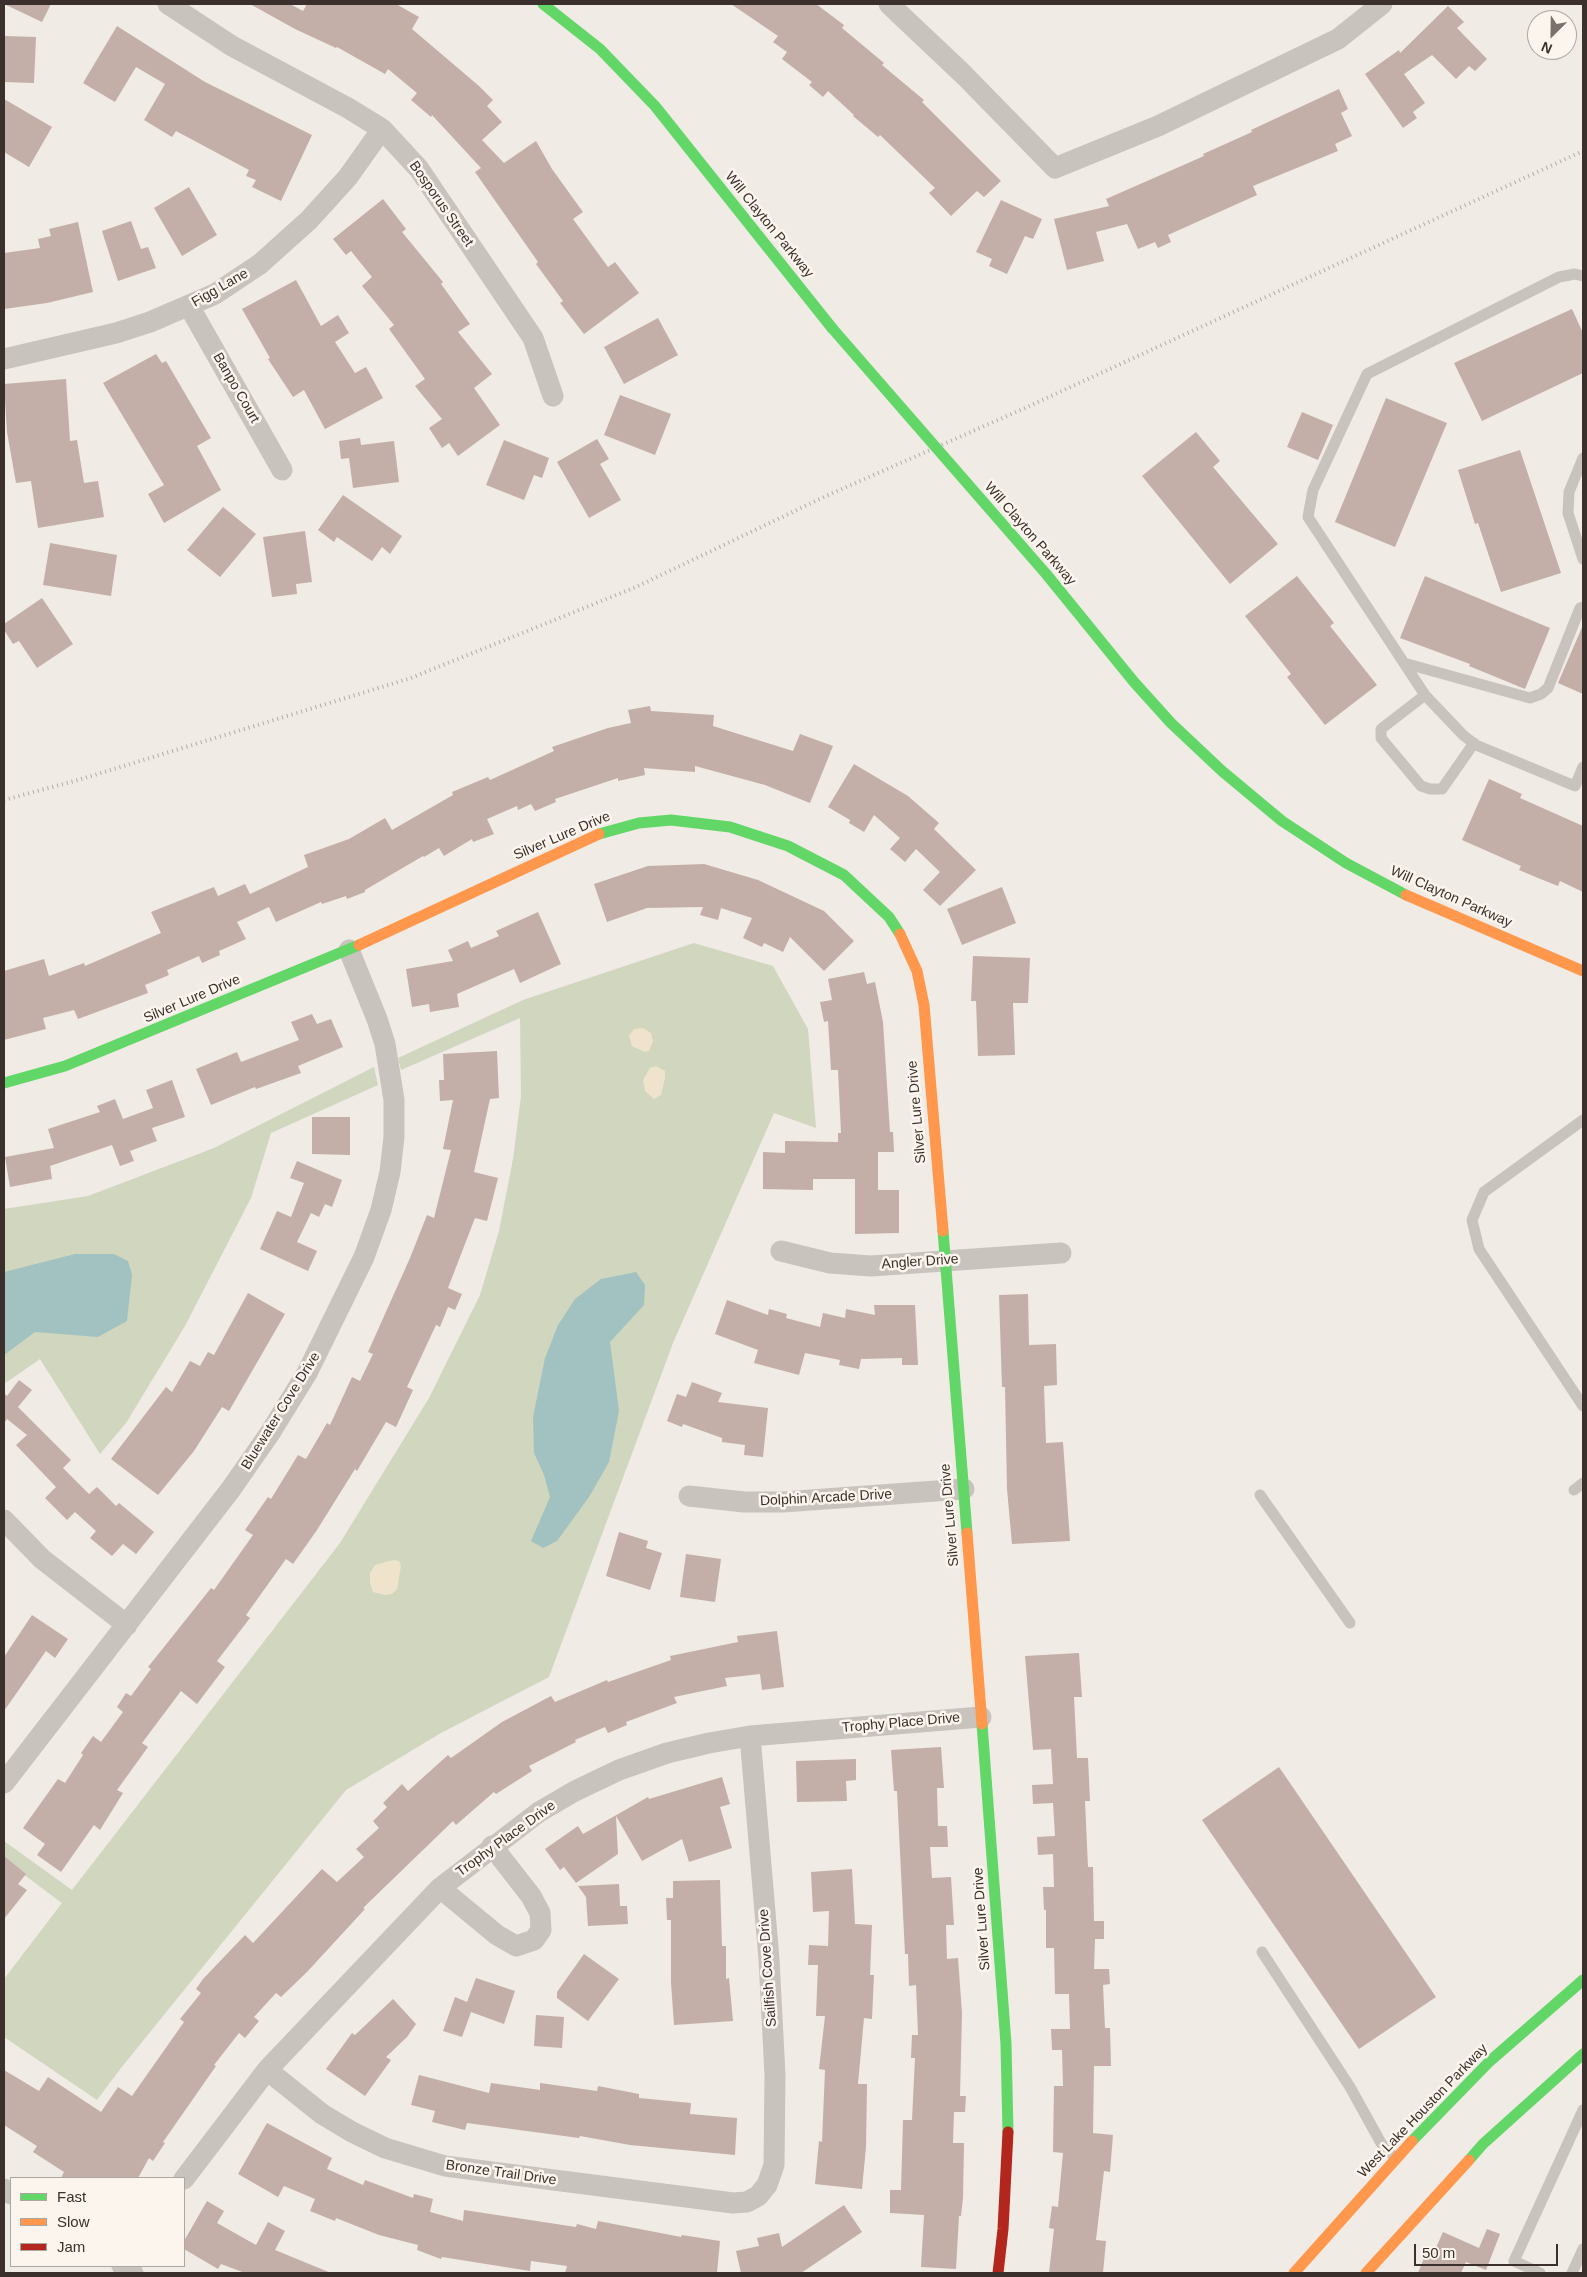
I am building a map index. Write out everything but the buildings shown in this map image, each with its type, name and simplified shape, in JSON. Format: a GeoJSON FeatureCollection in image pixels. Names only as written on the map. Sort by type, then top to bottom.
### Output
{"type":"FeatureCollection","features":[{"type":"Feature","properties":{"kind":"street","name":"Bosporus Street"},"geometry":{"type":"LineString","coordinates":[[168,4],[232,46],[348,108],[382,129],[418,169],[532,338],[553,396]]}},
{"type":"Feature","properties":{"kind":"street","name":"Will Clayton Parkway"},"geometry":{"type":"LineString","coordinates":[[543,4],[600,49],[655,106],[832,328],[1047,575],[1134,682],[1171,723],[1222,771],[1282,821],[1346,863],[1416,901],[1583,971]]}},
{"type":"Feature","properties":{"kind":"street"},"geometry":{"type":"LineString","coordinates":[[889,4],[963,74],[1055,168],[1158,126],[1338,39],[1382,4]]}},
{"type":"Feature","properties":{"kind":"street","name":"Figg Lane"},"geometry":{"type":"LineString","coordinates":[[4,359],[116,333],[189,306],[215,294],[260,264],[309,220],[348,177],[382,129]]}},
{"type":"Feature","properties":{"kind":"street","name":"Banpo Court"},"geometry":{"type":"LineString","coordinates":[[189,306],[282,470]]}},
{"type":"Feature","properties":{"kind":"street","name":"Silver Lure Drive"},"geometry":{"type":"LineString","coordinates":[[4,1083],[65,1066],[349,950],[583,840],[609,830],[640,823],[670,820],[701,822],[730,827],[788,846],[844,876],[882,910],[905,942],[917,971],[924,1005],[964,1489],[1007,2061],[1008,2137],[1004,2229],[998,2273]]}},
{"type":"Feature","properties":{"kind":"street","name":"Bluewater Cove Drive"},"geometry":{"type":"LineString","coordinates":[[4,1783],[231,1489],[270,1433],[307,1373],[364,1257],[381,1210],[390,1172],[394,1137],[392,1091],[385,1044],[349,950]]}},
{"type":"Feature","properties":{"kind":"street","name":"Angler Drive"},"geometry":{"type":"LineString","coordinates":[[781,1252],[830,1263],[870,1266],[1061,1253]]}},
{"type":"Feature","properties":{"kind":"street","name":"Dolphin Arcade Drive"},"geometry":{"type":"LineString","coordinates":[[689,1496],[744,1502],[783,1502],[964,1489]]}},
{"type":"Feature","properties":{"kind":"street"},"geometry":{"type":"LineString","coordinates":[[4,1520],[42,1559],[127,1625]]}},
{"type":"Feature","properties":{"kind":"street","name":"Trophy Place Drive"},"geometry":{"type":"LineString","coordinates":[[185,2178],[267,2070],[440,1888],[492,1846],[539,1812],[618,1770],[676,1751],[750,1736],[981,1717]]}},
{"type":"Feature","properties":{"kind":"street","name":"Sailfish Cove Drive"},"geometry":{"type":"LineString","coordinates":[[750,1736],[769,1960],[775,2076],[774,2165],[767,2185],[758,2196]]}},
{"type":"Feature","properties":{"kind":"street"},"geometry":{"type":"LineString","coordinates":[[440,1888],[497,1935],[516,1946],[534,1940],[541,1930],[540,1913],[532,1896],[492,1846]]}},
{"type":"Feature","properties":{"kind":"street","name":"West Lake Houston Parkway"},"geometry":{"type":"LineString","coordinates":[[1298,2272],[1395,2158],[1490,2061],[1583,1980]]}},
{"type":"Feature","properties":{"kind":"street"},"geometry":{"type":"LineString","coordinates":[[1366,2273],[1483,2144],[1583,2054]]}},
{"type":"Feature","properties":{"kind":"street","name":"Bronze Trail Drive"},"geometry":{"type":"LineString","coordinates":[[267,2070],[322,2114],[352,2132],[384,2148],[422,2160],[475,2171],[733,2203],[747,2202],[758,2196]]}},
{"type":"Feature","properties":{"kind":"lane"},"geometry":{"type":"LineString","coordinates":[[1583,276],[1575,274],[1559,277],[1367,374],[1313,490],[1308,516],[1425,695],[1463,735],[1474,744],[1575,786],[1583,767]]}},
{"type":"Feature","properties":{"kind":"lane"},"geometry":{"type":"LineString","coordinates":[[1583,458],[1569,492],[1568,513],[1583,559]]}},
{"type":"Feature","properties":{"kind":"lane"},"geometry":{"type":"LineString","coordinates":[[1404,663],[1530,698],[1541,694],[1548,688],[1580,608],[1583,607]]}},
{"type":"Feature","properties":{"kind":"lane"},"geometry":{"type":"LineString","coordinates":[[1425,695],[1381,729],[1381,738],[1422,786],[1430,789],[1442,789],[1474,744]]}},
{"type":"Feature","properties":{"kind":"lane"},"geometry":{"type":"LineString","coordinates":[[1583,1120],[1484,1192],[1472,1220],[1480,1249],[1583,1406]]}},
{"type":"Feature","properties":{"kind":"lane"},"geometry":{"type":"LineString","coordinates":[[1260,1495],[1350,1624]]}},
{"type":"Feature","properties":{"kind":"lane"},"geometry":{"type":"LineString","coordinates":[[1262,1952],[1350,2087],[1381,2144],[1395,2158]]}},
{"type":"Feature","properties":{"kind":"lane"},"geometry":{"type":"LineString","coordinates":[[1572,2063],[1583,2073]]}},
{"type":"Feature","properties":{"kind":"lane"},"geometry":{"type":"LineString","coordinates":[[1540,2273],[1514,2261],[1583,2110]]}},
{"type":"Feature","properties":{"kind":"lane"},"geometry":{"type":"LineString","coordinates":[[1572,2273],[1583,2249]]}},
{"type":"Feature","properties":{"kind":"green space"},"geometry":{"type":"Polygon","coordinates":[[[694,943],[773,966],[808,1029],[816,1128],[774,1113],[673,1343],[549,1677],[441,1733],[346,1790],[97,2100],[4,2037],[4,1979],[62,1903],[4,1860],[4,1841],[72,1890],[340,1543],[429,1398],[480,1295],[499,1231],[513,1159],[521,1096],[520,1018],[401,1070],[398,1058],[523,1000],[694,943]]]}},
{"type":"Feature","properties":{"kind":"green space"},"geometry":{"type":"Polygon","coordinates":[[[374,1067],[378,1085],[271,1133],[251,1198],[185,1326],[126,1423],[100,1454],[40,1359],[4,1384],[4,1209],[88,1196],[214,1148],[374,1067]]]}},
{"type":"Feature","properties":{"kind":"sand"},"geometry":{"type":"Polygon","coordinates":[[[643,1028],[651,1033],[653,1041],[649,1051],[645,1052],[632,1046],[629,1036],[634,1029],[643,1028]]]}},
{"type":"Feature","properties":{"kind":"sand"},"geometry":{"type":"Polygon","coordinates":[[[656,1066],[665,1071],[665,1078],[661,1095],[654,1099],[645,1091],[643,1080],[650,1068],[656,1066]]]}},
{"type":"Feature","properties":{"kind":"sand"},"geometry":{"type":"Polygon","coordinates":[[[393,1560],[399,1561],[401,1566],[397,1589],[392,1594],[385,1595],[373,1592],[370,1583],[370,1573],[375,1565],[393,1560]]]}},
{"type":"Feature","properties":{"kind":"water"},"geometry":{"type":"Polygon","coordinates":[[[75,1254],[114,1254],[128,1261],[132,1275],[127,1321],[98,1337],[35,1332],[4,1355],[4,1272],[75,1254]]]}},
{"type":"Feature","properties":{"kind":"water"},"geometry":{"type":"Polygon","coordinates":[[[636,1272],[645,1285],[644,1305],[610,1342],[619,1411],[609,1462],[589,1497],[557,1541],[543,1548],[531,1541],[550,1497],[544,1475],[534,1453],[533,1417],[545,1358],[558,1325],[575,1299],[601,1279],[636,1272]]]}},
{"type":"Feature","properties":{"kind":"railway"},"geometry":{"type":"LineString","coordinates":[[4,800],[78,780],[411,678],[636,587],[826,496],[1025,408],[1583,151]]}},
{"type":"Feature","properties":{"kind":"traffic: fast"},"geometry":{"type":"LineString","coordinates":[[543,4],[600,49],[655,106],[832,328]]}},
{"type":"Feature","properties":{"kind":"traffic: fast"},"geometry":{"type":"LineString","coordinates":[[832,328],[1047,575]]}},
{"type":"Feature","properties":{"kind":"traffic: fast"},"geometry":{"type":"LineString","coordinates":[[1047,575],[1134,682],[1171,723],[1222,771],[1282,821],[1346,863],[1406,895]]}},
{"type":"Feature","properties":{"kind":"traffic: fast"},"geometry":{"type":"LineString","coordinates":[[599,834],[639,823],[671,820],[730,827],[788,846],[844,875],[889,917],[900,934]]}},
{"type":"Feature","properties":{"kind":"traffic: fast"},"geometry":{"type":"LineString","coordinates":[[4,1083],[65,1066],[359,945]]}},
{"type":"Feature","properties":{"kind":"traffic: fast"},"geometry":{"type":"LineString","coordinates":[[943,1231],[967,1533]]}},
{"type":"Feature","properties":{"kind":"traffic: fast"},"geometry":{"type":"LineString","coordinates":[[982,1724],[1006,2044],[1008,2132]]}},
{"type":"Feature","properties":{"kind":"traffic: fast"},"geometry":{"type":"LineString","coordinates":[[1412,2141],[1490,2061],[1583,1980]]}},
{"type":"Feature","properties":{"kind":"traffic: fast"},"geometry":{"type":"LineString","coordinates":[[1469,2160],[1483,2144],[1583,2054]]}},
{"type":"Feature","properties":{"kind":"traffic: slow"},"geometry":{"type":"LineString","coordinates":[[359,945],[599,834]]}},
{"type":"Feature","properties":{"kind":"traffic: slow"},"geometry":{"type":"LineString","coordinates":[[1406,895],[1583,971]]}},
{"type":"Feature","properties":{"kind":"traffic: slow"},"geometry":{"type":"LineString","coordinates":[[900,934],[917,971],[924,1005],[943,1231]]}},
{"type":"Feature","properties":{"kind":"traffic: slow"},"geometry":{"type":"LineString","coordinates":[[967,1533],[982,1724]]}},
{"type":"Feature","properties":{"kind":"traffic: slow"},"geometry":{"type":"LineString","coordinates":[[1294,2273],[1412,2141]]}},
{"type":"Feature","properties":{"kind":"traffic: slow"},"geometry":{"type":"LineString","coordinates":[[1366,2273],[1469,2160]]}},
{"type":"Feature","properties":{"kind":"traffic: jam"},"geometry":{"type":"LineString","coordinates":[[998,2273],[1003,2229],[1008,2132]]}}]}
